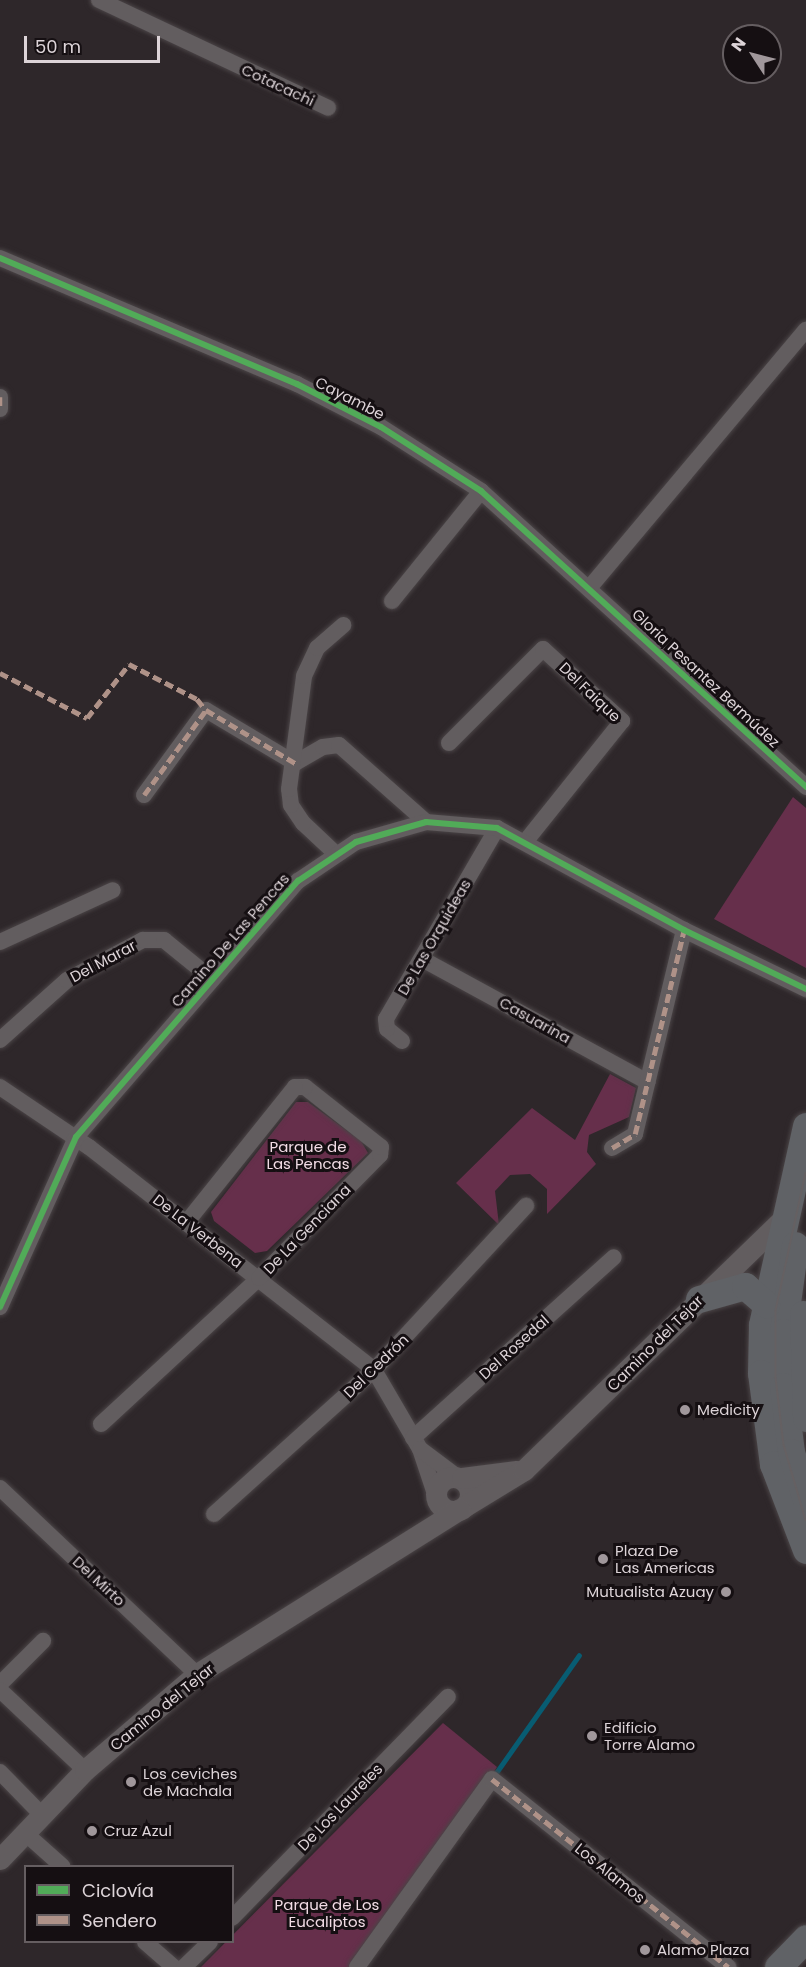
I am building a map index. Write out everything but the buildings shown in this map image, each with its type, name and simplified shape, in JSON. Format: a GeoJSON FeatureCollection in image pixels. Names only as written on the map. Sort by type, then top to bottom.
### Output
{"type":"FeatureCollection","features":[{"type":"Feature","properties":{"kind":"main road"},"geometry":{"type":"LineString","coordinates":[[806,1126],[766,1304],[761,1374],[768,1442],[777,1482],[806,1550]]}},
{"type":"Feature","properties":{"kind":"main road"},"geometry":{"type":"LineString","coordinates":[[806,1200],[796,1239],[783,1354],[791,1452],[806,1500]]}},
{"type":"Feature","properties":{"kind":"main road"},"geometry":{"type":"LineString","coordinates":[[699,1299],[745,1286],[766,1304]]}},
{"type":"Feature","properties":{"kind":"main road"},"geometry":{"type":"LineString","coordinates":[[806,1293],[801,1326],[806,1418]]}},
{"type":"Feature","properties":{"kind":"main road"},"geometry":{"type":"LineString","coordinates":[[778,1967],[806,1938]]}},
{"type":"Feature","properties":{"kind":"street","name":"Cotacachi"},"geometry":{"type":"LineString","coordinates":[[99,0],[328,108]]}},
{"type":"Feature","properties":{"kind":"street","name":"Cayambe"},"geometry":{"type":"LineString","coordinates":[[0,258],[297,384],[381,426],[481,491],[590,587]]}},
{"type":"Feature","properties":{"kind":"street"},"geometry":{"type":"LineString","coordinates":[[590,587],[806,330]]}},
{"type":"Feature","properties":{"kind":"street"},"geometry":{"type":"LineString","coordinates":[[0,397],[0,409]]}},
{"type":"Feature","properties":{"kind":"street"},"geometry":{"type":"LineString","coordinates":[[392,601],[481,491]]}},
{"type":"Feature","properties":{"kind":"street","name":"Gloria Pesantez Bermúdez"},"geometry":{"type":"LineString","coordinates":[[590,587],[806,787]]}},
{"type":"Feature","properties":{"kind":"street"},"geometry":{"type":"LineString","coordinates":[[335,853],[291,805],[309,661],[343,625]]}},
{"type":"Feature","properties":{"kind":"street","name":"Del Faique"},"geometry":{"type":"LineString","coordinates":[[449,743],[543,649],[622,720],[526,841]]}},
{"type":"Feature","properties":{"kind":"street"},"geometry":{"type":"LineString","coordinates":[[144,795],[206,710],[295,763]]}},
{"type":"Feature","properties":{"kind":"street"},"geometry":{"type":"LineString","coordinates":[[295,763],[322,747],[339,745],[426,822]]}},
{"type":"Feature","properties":{"kind":"street","name":"Camino De Las Pencas"},"geometry":{"type":"LineString","coordinates":[[0,1307],[4,1284],[76,1137],[298,881],[335,853],[426,822],[497,828],[526,841],[684,930],[806,989]]}},
{"type":"Feature","properties":{"kind":"street","name":"De Las Orquideas"},"geometry":{"type":"LineString","coordinates":[[402,1041],[387,1029],[386,1018],[497,828]]}},
{"type":"Feature","properties":{"kind":"street"},"geometry":{"type":"LineString","coordinates":[[0,942],[113,890]]}},
{"type":"Feature","properties":{"kind":"street"},"geometry":{"type":"LineString","coordinates":[[612,1148],[635,1134],[684,930]]}},
{"type":"Feature","properties":{"kind":"street","name":"Del Marar"},"geometry":{"type":"LineString","coordinates":[[0,1040],[67,980],[143,940],[164,940],[212,979]]}},
{"type":"Feature","properties":{"kind":"street","name":"Casuarina"},"geometry":{"type":"LineString","coordinates":[[422,959],[648,1082]]}},
{"type":"Feature","properties":{"kind":"street","name":"De La Verbena"},"geometry":{"type":"LineString","coordinates":[[0,1087],[76,1137],[374,1370],[417,1443],[436,1497]]}},
{"type":"Feature","properties":{"kind":"street","name":"De La Genciana"},"geometry":{"type":"LineString","coordinates":[[101,1424],[259,1278],[380,1155],[376,1140],[305,1087],[295,1087],[187,1222]]}},
{"type":"Feature","properties":{"kind":"street","name":"Del Cedrón"},"geometry":{"type":"LineString","coordinates":[[214,1514],[374,1370],[526,1206]]}},
{"type":"Feature","properties":{"kind":"street","name":"Camino del Tejar"},"geometry":{"type":"LineString","coordinates":[[0,1859],[85,1770],[197,1674],[524,1470],[785,1217]]}},
{"type":"Feature","properties":{"kind":"street","name":"Del Rosedal"},"geometry":{"type":"LineString","coordinates":[[417,1443],[614,1257]]}},
{"type":"Feature","properties":{"kind":"street","name":"De La Verbena"},"geometry":{"type":"LineString","coordinates":[[417,1443],[459,1477]]}},
{"type":"Feature","properties":{"kind":"street"},"geometry":{"type":"LineString","coordinates":[[459,1477],[470,1491],[463,1508],[444,1509],[436,1497],[442,1480],[459,1477],[524,1470]]}},
{"type":"Feature","properties":{"kind":"street","name":"Del Mirto"},"geometry":{"type":"LineString","coordinates":[[0,1488],[197,1674]]}},
{"type":"Feature","properties":{"kind":"street","name":"Camino del Tejar"},"geometry":{"type":"LineString","coordinates":[[407,1543],[436,1497]]}},
{"type":"Feature","properties":{"kind":"street"},"geometry":{"type":"LineString","coordinates":[[0,1684],[43,1641]]}},
{"type":"Feature","properties":{"kind":"street"},"geometry":{"type":"LineString","coordinates":[[0,1690],[85,1770]]}},
{"type":"Feature","properties":{"kind":"street","name":"De Los Laureles"},"geometry":{"type":"LineString","coordinates":[[234,1916],[448,1697]]}},
{"type":"Feature","properties":{"kind":"street"},"geometry":{"type":"LineString","coordinates":[[0,1772],[42,1815]]}},
{"type":"Feature","properties":{"kind":"street","name":"Los Alamos"},"geometry":{"type":"LineString","coordinates":[[357,1967],[492,1779],[728,1967]]}},
{"type":"Feature","properties":{"kind":"street"},"geometry":{"type":"LineString","coordinates":[[25,1833],[61,1865]]}},
{"type":"Feature","properties":{"kind":"street"},"geometry":{"type":"LineString","coordinates":[[147,1943],[174,1967]]}},
{"type":"Feature","properties":{"kind":"street"},"geometry":{"type":"LineString","coordinates":[[184,1967],[208,1943]]}},
{"type":"Feature","properties":{"kind":"green space"},"geometry":{"type":"Polygon","coordinates":[[[793,797],[806,808],[806,968],[714,919],[793,797]]]}},
{"type":"Feature","properties":{"kind":"green space"},"geometry":{"type":"Polygon","coordinates":[[[610,1074],[636,1088],[629,1117],[589,1135],[587,1152],[596,1164],[547,1214],[547,1189],[530,1174],[510,1175],[495,1191],[499,1225],[456,1183],[532,1108],[575,1140],[610,1074]]]}},
{"type":"Feature","properties":{"kind":"green space","name":"Parque de Las Pencas"},"geometry":{"type":"Polygon","coordinates":[[[296,1102],[308,1102],[361,1141],[368,1153],[267,1251],[255,1253],[214,1221],[211,1212],[296,1102]]]}},
{"type":"Feature","properties":{"kind":"green space","name":"Parque de Los Eucaliptos"},"geometry":{"type":"Polygon","coordinates":[[[443,1723],[497,1767],[352,1967],[201,1967],[225,1943],[234,1943],[234,1934],[443,1723]]]}},
{"type":"Feature","properties":{"kind":"waterway"},"geometry":{"type":"LineString","coordinates":[[493,1777],[579,1655]]}},
{"type":"Feature","properties":{"kind":"tram line"},"geometry":{"type":"LineString","coordinates":[[806,1173],[776,1311],[776,1378],[784,1445],[806,1520]]}},
{"type":"Feature","properties":{"kind":"marked path"},"geometry":{"type":"LineString","coordinates":[[0,397],[0,409]]}},
{"type":"Feature","properties":{"kind":"marked path"},"geometry":{"type":"LineString","coordinates":[[0,673],[87,718],[129,664],[197,699],[206,710],[295,763]]}},
{"type":"Feature","properties":{"kind":"marked path"},"geometry":{"type":"LineString","coordinates":[[144,795],[206,710]]}},
{"type":"Feature","properties":{"kind":"marked path"},"geometry":{"type":"LineString","coordinates":[[612,1148],[635,1134],[684,930]]}},
{"type":"Feature","properties":{"kind":"marked path"},"geometry":{"type":"LineString","coordinates":[[492,1779],[728,1967]]}},
{"type":"Feature","properties":{"kind":"cycle path"},"geometry":{"type":"LineString","coordinates":[[0,258],[297,384],[381,427],[481,491],[806,787]]}},
{"type":"Feature","properties":{"kind":"cycle path"},"geometry":{"type":"LineString","coordinates":[[0,1307],[76,1137],[298,881],[356,842],[426,822],[497,828],[684,930],[806,989]]}},
{"type":"Feature","properties":{"kind":"place","name":"Medicity"},"geometry":{"type":"Point","coordinates":[685,1410]}},
{"type":"Feature","properties":{"kind":"place","name":"Plaza De Las Americas"},"geometry":{"type":"Point","coordinates":[603,1559]}},
{"type":"Feature","properties":{"kind":"place","name":"Mutualista Azuay"},"geometry":{"type":"Point","coordinates":[726,1592]}},
{"type":"Feature","properties":{"kind":"place","name":"Edificio Torre Alamo"},"geometry":{"type":"Point","coordinates":[592,1736]}},
{"type":"Feature","properties":{"kind":"place","name":"Los ceviches de Machala"},"geometry":{"type":"Point","coordinates":[131,1782]}},
{"type":"Feature","properties":{"kind":"place","name":"Cruz Azul"},"geometry":{"type":"Point","coordinates":[92,1831]}},
{"type":"Feature","properties":{"kind":"place","name":"Alamo Plaza"},"geometry":{"type":"Point","coordinates":[645,1950]}}]}
